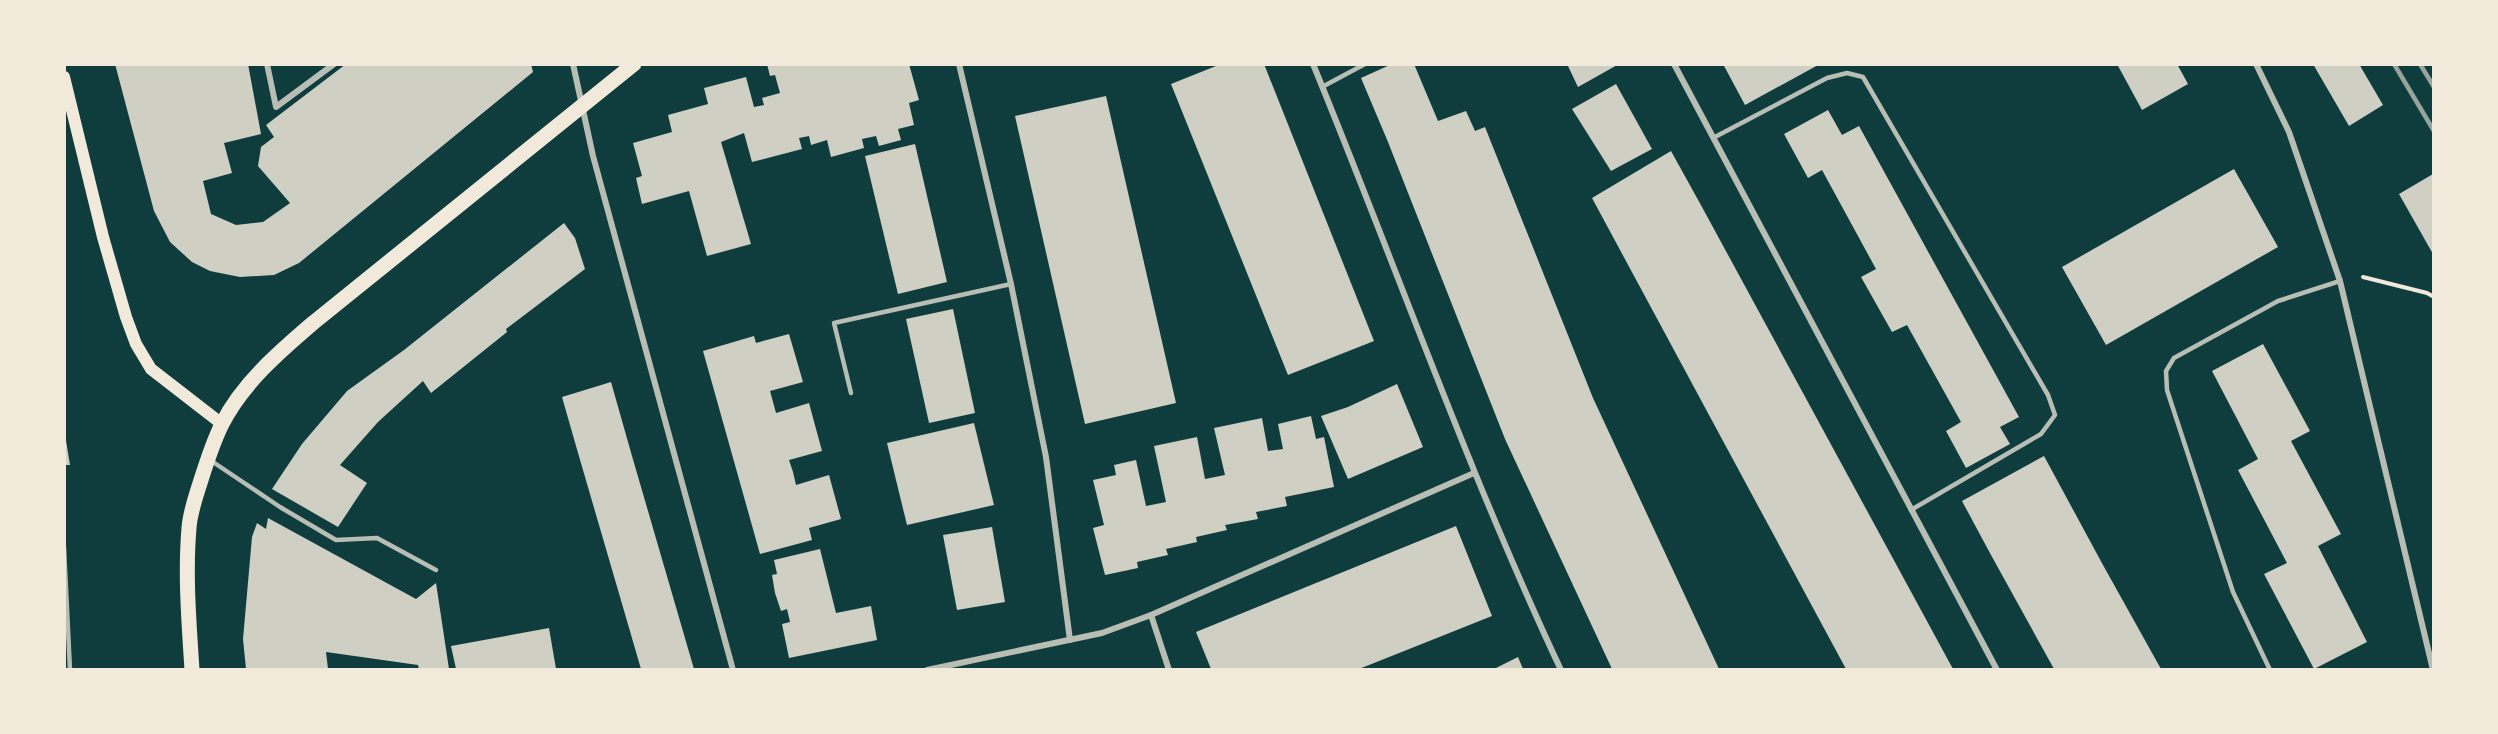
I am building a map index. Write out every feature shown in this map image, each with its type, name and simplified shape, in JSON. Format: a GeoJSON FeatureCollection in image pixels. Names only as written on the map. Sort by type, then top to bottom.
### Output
{"type":"FeatureCollection","features":[{"type":"Feature","properties":{"kind":"main road"},"geometry":{"type":"LineString","coordinates":[[192,669],[188,608],[189,528],[192,510],[208,458],[222,424],[236,402],[266,365],[289,343],[634,64]]}},
{"type":"Feature","properties":{"kind":"main road"},"geometry":{"type":"LineString","coordinates":[[64,77],[70,123],[126,317],[136,344],[151,369],[222,424]]}},
{"type":"Feature","properties":{"kind":"street"},"geometry":{"type":"LineString","coordinates":[[267,64],[276,107],[334,64]]}},
{"type":"Feature","properties":{"kind":"street"},"geometry":{"type":"LineString","coordinates":[[573,64],[593,156],[733,669]]}},
{"type":"Feature","properties":{"kind":"street"},"geometry":{"type":"LineString","coordinates":[[959,64],[1011,284],[1046,457],[1070,640]]}},
{"type":"Feature","properties":{"kind":"street"},"geometry":{"type":"LineString","coordinates":[[1313,64],[1474,473],[1526,596],[1561,669]]}},
{"type":"Feature","properties":{"kind":"street"},"geometry":{"type":"LineString","coordinates":[[1674,64],[1997,669]]}},
{"type":"Feature","properties":{"kind":"street"},"geometry":{"type":"LineString","coordinates":[[2256,64],[2289,132],[2340,281],[2433,669]]}},
{"type":"Feature","properties":{"kind":"street"},"geometry":{"type":"LineString","coordinates":[[927,669],[1102,633],[1151,615],[1474,473]]}},
{"type":"Feature","properties":{"kind":"street"},"geometry":{"type":"LineString","coordinates":[[1151,615],[1169,669]]}},
{"type":"Feature","properties":{"kind":"lane"},"geometry":{"type":"LineString","coordinates":[[1322,87],[1365,64]]}},
{"type":"Feature","properties":{"kind":"lane"},"geometry":{"type":"LineString","coordinates":[[1713,138],[1827,78],[1847,73],[1863,77],[2048,395],[2055,416],[2041,434],[1911,510]]}},
{"type":"Feature","properties":{"kind":"lane"},"geometry":{"type":"LineString","coordinates":[[2270,669],[2233,592],[2167,390],[2166,371],[2174,358],[2278,302],[2340,281]]}},
{"type":"Feature","properties":{"kind":"lane"},"geometry":{"type":"LineString","coordinates":[[851,393],[834,323],[1011,284]]}},
{"type":"Feature","properties":{"kind":"lane"},"geometry":{"type":"LineString","coordinates":[[208,458],[280,507],[336,540],[377,538],[436,570]]}},
{"type":"Feature","properties":{"kind":"lane"},"geometry":{"type":"LineString","coordinates":[[64,547],[70,669]]}},
{"type":"Feature","properties":{"kind":"path"},"geometry":{"type":"LineString","coordinates":[[2340,281],[2366,276],[2433,297]]}},
{"type":"Feature","properties":{"kind":"building"},"geometry":{"type":"Polygon","coordinates":[[[115,64],[248,64],[261,134],[224,143],[232,173],[203,181],[211,214],[236,225],[263,222],[290,203],[258,166],[261,147],[274,137],[266,125],[346,64],[531,64],[533,72],[299,263],[274,275],[240,277],[210,271],[192,262],[170,242],[154,211],[115,64]]]}},
{"type":"Feature","properties":{"kind":"building"},"geometry":{"type":"Polygon","coordinates":[[[767,64],[909,64],[919,100],[909,103],[914,125],[898,129],[901,140],[879,146],[876,136],[862,139],[864,148],[831,157],[827,140],[811,145],[809,136],[799,138],[802,149],[752,162],[744,133],[721,142],[751,244],[707,256],[689,191],[642,204],[636,178],[642,176],[633,143],[672,132],[668,115],[708,104],[704,88],[746,77],[754,107],[764,105],[762,98],[780,93],[775,75],[770,76],[767,64]]]}},
{"type":"Feature","properties":{"kind":"building"},"geometry":{"type":"Polygon","coordinates":[[[1221,64],[1264,64],[1374,341],[1288,375],[1171,84],[1221,64]]]}},
{"type":"Feature","properties":{"kind":"building"},"geometry":{"type":"Polygon","coordinates":[[[1392,64],[1414,64],[1438,121],[1466,111],[1475,131],[1485,127],[1593,398],[1719,669],[1612,669],[1505,439],[1361,78],[1392,64]]]}},
{"type":"Feature","properties":{"kind":"building"},"geometry":{"type":"Polygon","coordinates":[[[1567,64],[1619,64],[1578,87],[1567,64]]]}},
{"type":"Feature","properties":{"kind":"building"},"geometry":{"type":"Polygon","coordinates":[[[1723,64],[1820,64],[1745,105],[1723,64]]]}},
{"type":"Feature","properties":{"kind":"building"},"geometry":{"type":"Polygon","coordinates":[[[2117,64],[2177,64],[2188,84],[2142,110],[2117,64]]]}},
{"type":"Feature","properties":{"kind":"building"},"geometry":{"type":"Polygon","coordinates":[[[2313,64],[2359,64],[2383,105],[2349,126],[2313,64]]]}},
{"type":"Feature","properties":{"kind":"building"},"geometry":{"type":"Polygon","coordinates":[[[1616,84],[1652,149],[1611,171],[1572,109],[1616,84]]]}},
{"type":"Feature","properties":{"kind":"building"},"geometry":{"type":"Polygon","coordinates":[[[1106,96],[1176,403],[1085,424],[1015,116],[1106,96]]]}},
{"type":"Feature","properties":{"kind":"building"},"geometry":{"type":"Polygon","coordinates":[[[1828,110],[1842,135],[1859,126],[2019,417],[2000,427],[2010,444],[1966,468],[1946,431],[1961,422],[1907,325],[1892,332],[1861,277],[1876,269],[1822,170],[1808,178],[1784,134],[1828,110]]]}},
{"type":"Feature","properties":{"kind":"building"},"geometry":{"type":"Polygon","coordinates":[[[915,144],[947,282],[898,294],[865,156],[915,144]]]}},
{"type":"Feature","properties":{"kind":"building"},"geometry":{"type":"Polygon","coordinates":[[[1671,151],[1953,669],[1846,669],[1592,198],[1671,151]]]}},
{"type":"Feature","properties":{"kind":"building"},"geometry":{"type":"Polygon","coordinates":[[[2234,169],[2278,247],[2106,345],[2062,267],[2234,169]]]}},
{"type":"Feature","properties":{"kind":"building"},"geometry":{"type":"Polygon","coordinates":[[[2433,174],[2433,254],[2399,194],[2433,174]]]}},
{"type":"Feature","properties":{"kind":"building"},"geometry":{"type":"Polygon","coordinates":[[[564,223],[575,238],[585,269],[506,329],[507,332],[431,393],[423,381],[378,422],[340,465],[367,483],[338,527],[272,489],[302,444],[347,391],[404,350],[564,223]]]}},
{"type":"Feature","properties":{"kind":"building"},"geometry":{"type":"Polygon","coordinates":[[[953,309],[975,413],[929,423],[906,319],[953,309]]]}},
{"type":"Feature","properties":{"kind":"building"},"geometry":{"type":"Polygon","coordinates":[[[789,334],[803,382],[770,391],[776,413],[809,403],[822,451],[789,460],[796,485],[829,475],[841,519],[809,528],[812,540],[760,554],[703,351],[754,336],[756,343],[789,334]]]}},
{"type":"Feature","properties":{"kind":"building"},"geometry":{"type":"Polygon","coordinates":[[[2263,344],[2310,431],[2291,441],[2341,534],[2318,546],[2367,642],[2314,669],[2264,574],[2287,563],[2238,470],[2258,459],[2212,371],[2263,344]]]}},
{"type":"Feature","properties":{"kind":"building"},"geometry":{"type":"Polygon","coordinates":[[[611,382],[694,669],[641,669],[576,446],[562,397],[611,382]]]}},
{"type":"Feature","properties":{"kind":"building"},"geometry":{"type":"Polygon","coordinates":[[[1397,384],[1423,447],[1348,479],[1321,416],[1348,407],[1397,384]]]}},
{"type":"Feature","properties":{"kind":"building"},"geometry":{"type":"Polygon","coordinates":[[[1311,416],[1316,439],[1324,437],[1334,487],[1285,497],[1287,506],[1256,512],[1258,519],[1225,525],[1227,530],[1196,537],[1197,542],[1166,549],[1168,555],[1137,562],[1138,568],[1105,575],[1093,528],[1104,525],[1093,480],[1116,475],[1114,465],[1136,460],[1146,506],[1166,502],[1154,446],[1197,437],[1205,479],[1225,475],[1214,428],[1262,418],[1268,451],[1283,449],[1278,424],[1311,416]]]}},
{"type":"Feature","properties":{"kind":"building"},"geometry":{"type":"Polygon","coordinates":[[[974,423],[994,505],[907,525],[887,443],[974,423]]]}},
{"type":"Feature","properties":{"kind":"building"},"geometry":{"type":"Polygon","coordinates":[[[64,428],[70,465],[64,465],[64,428]]]}},
{"type":"Feature","properties":{"kind":"building"},"geometry":{"type":"Polygon","coordinates":[[[2044,456],[2161,669],[2054,669],[1991,555],[1962,501],[2044,456]]]}},
{"type":"Feature","properties":{"kind":"building"},"geometry":{"type":"Polygon","coordinates":[[[268,518],[416,599],[436,583],[449,669],[419,669],[418,665],[326,652],[328,669],[246,669],[243,639],[252,537],[257,523],[266,529],[268,518]]]}},
{"type":"Feature","properties":{"kind":"building"},"geometry":{"type":"Polygon","coordinates":[[[1456,526],[1492,616],[1359,669],[1211,669],[1196,632],[1456,526]]]}},
{"type":"Feature","properties":{"kind":"building"},"geometry":{"type":"Polygon","coordinates":[[[992,527],[1005,602],[957,610],[943,535],[992,527]]]}},
{"type":"Feature","properties":{"kind":"building"},"geometry":{"type":"Polygon","coordinates":[[[820,549],[836,613],[871,606],[877,640],[789,658],[782,624],[790,622],[787,609],[781,611],[775,593],[772,575],[777,574],[774,560],[820,549]]]}},
{"type":"Feature","properties":{"kind":"building"},"geometry":{"type":"Polygon","coordinates":[[[549,628],[556,669],[456,669],[451,646],[549,628]]]}},
{"type":"Feature","properties":{"kind":"building"},"geometry":{"type":"Polygon","coordinates":[[[1518,657],[1523,669],[1494,669],[1518,657]]]}},
{"type":"Feature","properties":{"kind":"railway"},"geometry":{"type":"LineString","coordinates":[[2394,64],[2434,131]]}},
{"type":"Feature","properties":{"kind":"railway"},"geometry":{"type":"LineString","coordinates":[[2420,64],[2434,87]]}}]}
